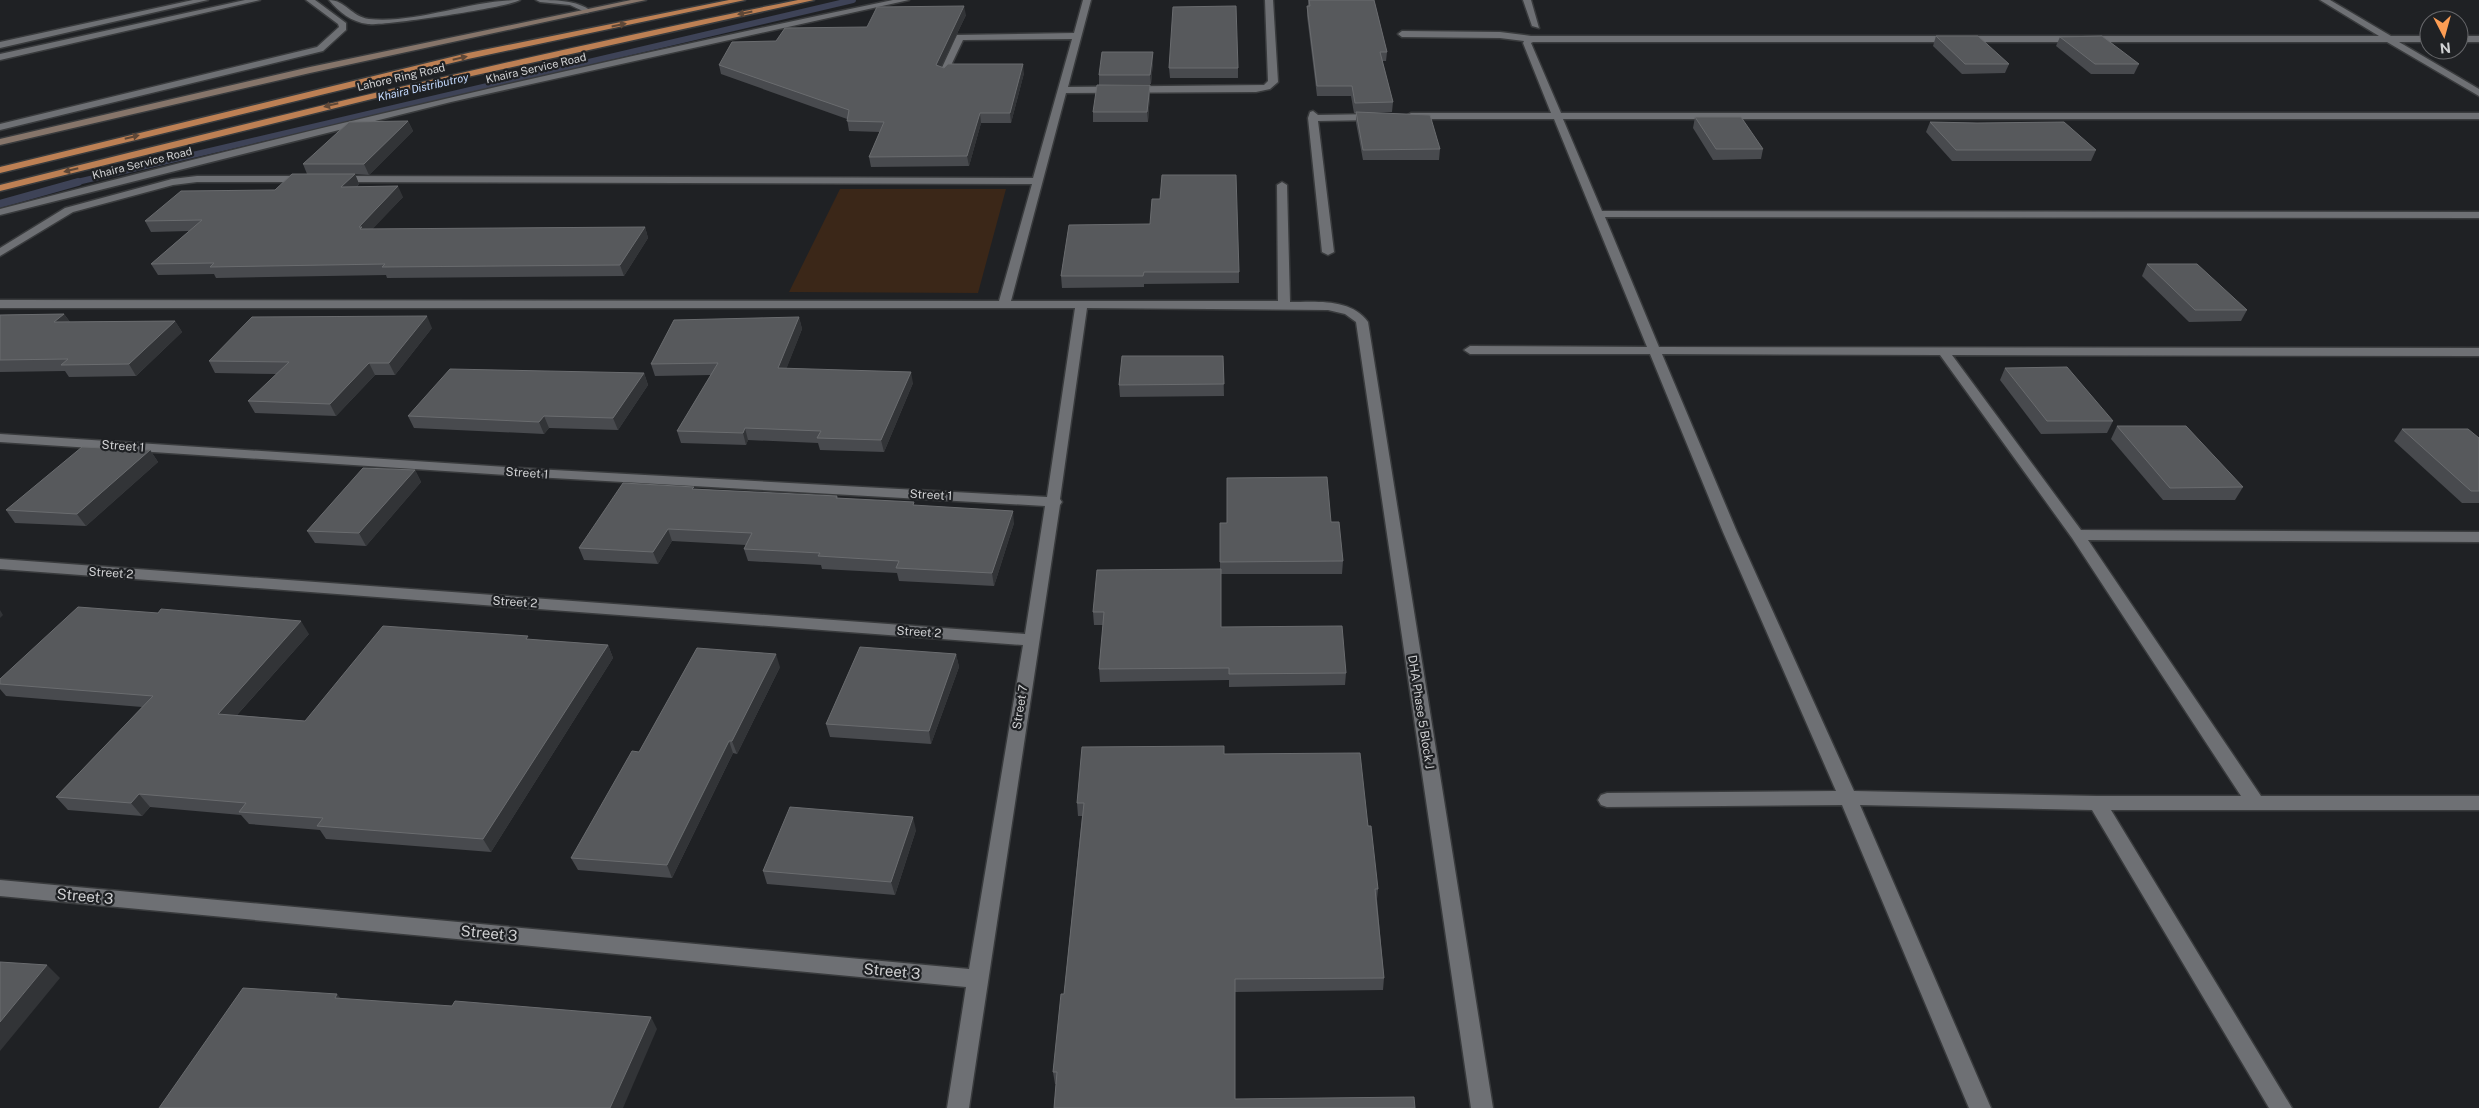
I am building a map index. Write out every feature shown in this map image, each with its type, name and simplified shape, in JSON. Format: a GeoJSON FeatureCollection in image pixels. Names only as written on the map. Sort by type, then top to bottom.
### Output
{"type":"FeatureCollection","features":[{"type":"Feature","properties":{"kind":"highway","name":"Lahore Ring Road"},"geometry":{"type":"LineString","coordinates":[[0,170],[468,56],[741,0]]}},
{"type":"Feature","properties":{"kind":"highway","name":"Lahore Ring Road"},"geometry":{"type":"LineString","coordinates":[[0,188],[360,98],[700,22],[810,0]]}},
{"type":"Feature","properties":{"kind":"street"},"geometry":{"type":"LineString","coordinates":[[0,40],[180,0]]}},
{"type":"Feature","properties":{"kind":"street"},"geometry":{"type":"LineString","coordinates":[[0,45],[204,0]]}},
{"type":"Feature","properties":{"kind":"street"},"geometry":{"type":"LineString","coordinates":[[0,52],[232,0]]}},
{"type":"Feature","properties":{"kind":"street"},"geometry":{"type":"LineString","coordinates":[[0,57],[256,0]]}},
{"type":"Feature","properties":{"kind":"street"},"geometry":{"type":"LineString","coordinates":[[0,127],[320,49],[343,28],[342,24],[310,0]]}},
{"type":"Feature","properties":{"kind":"street"},"geometry":{"type":"LineString","coordinates":[[333,0],[358,20],[378,22],[405,20],[486,3],[516,0]]}},
{"type":"Feature","properties":{"kind":"street"},"geometry":{"type":"LineString","coordinates":[[540,0],[575,3],[583,6],[587,11]]}},
{"type":"Feature","properties":{"kind":"street"},"geometry":{"type":"LineString","coordinates":[[0,142],[310,70],[642,0]]}},
{"type":"Feature","properties":{"kind":"street","name":"Khaira Service Road"},"geometry":{"type":"LineString","coordinates":[[0,212],[135,176],[469,94],[734,35],[905,0]]}},
{"type":"Feature","properties":{"kind":"street"},"geometry":{"type":"LineString","coordinates":[[1004,304],[1036,181],[1087,0]]}},
{"type":"Feature","properties":{"kind":"street"},"geometry":{"type":"LineString","coordinates":[[1062,90],[1256,89],[1267,87],[1273,82],[1269,0]]}},
{"type":"Feature","properties":{"kind":"street"},"geometry":{"type":"LineString","coordinates":[[1527,0],[1533,33],[1527,43],[1730,532],[1848,798],[1980,1108]]}},
{"type":"Feature","properties":{"kind":"street"},"geometry":{"type":"LineString","coordinates":[[2324,0],[2479,93]]}},
{"type":"Feature","properties":{"kind":"street"},"geometry":{"type":"LineString","coordinates":[[1402,34],[1507,35],[1533,33],[2419,39]]}},
{"type":"Feature","properties":{"kind":"street"},"geometry":{"type":"LineString","coordinates":[[943,74],[960,37],[1076,36]]}},
{"type":"Feature","properties":{"kind":"street"},"geometry":{"type":"LineString","coordinates":[[1328,252],[1313,116],[1383,117]]}},
{"type":"Feature","properties":{"kind":"street"},"geometry":{"type":"LineString","coordinates":[[1403,116],[2479,116]]}},
{"type":"Feature","properties":{"kind":"street"},"geometry":{"type":"LineString","coordinates":[[0,253],[68,210],[172,182],[197,179],[1036,181]]}},
{"type":"Feature","properties":{"kind":"street"},"geometry":{"type":"LineString","coordinates":[[0,304],[1004,304],[1082,306],[1284,304],[1282,185]]}},
{"type":"Feature","properties":{"kind":"street"},"geometry":{"type":"LineString","coordinates":[[1598,214],[2479,215]]}},
{"type":"Feature","properties":{"kind":"street","name":"DHA Phase 5 Block J"},"geometry":{"type":"LineString","coordinates":[[1284,304],[1340,308],[1360,316],[1482,1108]]}},
{"type":"Feature","properties":{"kind":"street","name":"Street 7"},"geometry":{"type":"LineString","coordinates":[[958,1108],[1030,640],[1054,502],[1082,306]]}},
{"type":"Feature","properties":{"kind":"street"},"geometry":{"type":"LineString","coordinates":[[1470,350],[2479,352]]}},
{"type":"Feature","properties":{"kind":"street"},"geometry":{"type":"LineString","coordinates":[[1944,352],[2077,535],[2256,803]]}},
{"type":"Feature","properties":{"kind":"street","name":"Street 1"},"geometry":{"type":"LineString","coordinates":[[0,438],[545,474],[1054,502]]}},
{"type":"Feature","properties":{"kind":"street"},"geometry":{"type":"LineString","coordinates":[[2077,535],[2479,537]]}},
{"type":"Feature","properties":{"kind":"street","name":"Street 2"},"geometry":{"type":"LineString","coordinates":[[0,564],[1030,640]]}},
{"type":"Feature","properties":{"kind":"street"},"geometry":{"type":"LineString","coordinates":[[1607,800],[1848,798],[2097,803],[2479,803]]}},
{"type":"Feature","properties":{"kind":"street"},"geometry":{"type":"LineString","coordinates":[[2097,803],[2280,1108]]}},
{"type":"Feature","properties":{"kind":"street","name":"Street 3"},"geometry":{"type":"LineString","coordinates":[[0,888],[977,979]]}},
{"type":"Feature","properties":{"kind":"shaded area"},"geometry":{"type":"Polygon","coordinates":[[[840,189],[1006,189],[978,293],[789,292],[840,189]]]}},
{"type":"Feature","properties":{"kind":"building"},"geometry":{"type":"Polygon","coordinates":[[[1309,0],[1374,0],[1387,52],[1380,52],[1393,102],[1355,103],[1352,86],[1317,86],[1307,6],[1310,6],[1309,0]]]}},
{"type":"Feature","properties":{"kind":"building"},"geometry":{"type":"Polygon","coordinates":[[[964,6],[936,65],[944,68],[948,64],[1023,64],[1010,113],[980,113],[967,156],[869,157],[884,122],[847,121],[849,110],[719,65],[732,42],[776,41],[785,28],[867,27],[877,7],[964,6]]]}},
{"type":"Feature","properties":{"kind":"building"},"geometry":{"type":"Polygon","coordinates":[[[1236,6],[1238,68],[1169,68],[1173,7],[1236,6]]]}},
{"type":"Feature","properties":{"kind":"building"},"geometry":{"type":"Polygon","coordinates":[[[1936,36],[1978,36],[2009,64],[1965,64],[1936,36]]]}},
{"type":"Feature","properties":{"kind":"building"},"geometry":{"type":"Polygon","coordinates":[[[2102,36],[2139,64],[2095,64],[2060,37],[2102,36]]]}},
{"type":"Feature","properties":{"kind":"building"},"geometry":{"type":"Polygon","coordinates":[[[1102,52],[1153,52],[1150,75],[1099,75],[1102,52]]]}},
{"type":"Feature","properties":{"kind":"building"},"geometry":{"type":"Polygon","coordinates":[[[1097,85],[1150,85],[1147,112],[1093,112],[1097,85]]]}},
{"type":"Feature","properties":{"kind":"building"},"geometry":{"type":"Polygon","coordinates":[[[1356,112],[1430,115],[1440,149],[1363,150],[1356,112]]]}},
{"type":"Feature","properties":{"kind":"building"},"geometry":{"type":"Polygon","coordinates":[[[1695,117],[1741,117],[1763,149],[1716,149],[1695,117]]]}},
{"type":"Feature","properties":{"kind":"building"},"geometry":{"type":"Polygon","coordinates":[[[408,121],[364,164],[303,164],[349,122],[408,121]]]}},
{"type":"Feature","properties":{"kind":"building"},"geometry":{"type":"Polygon","coordinates":[[[1930,122],[2064,122],[2096,150],[1956,150],[1930,122]]]}},
{"type":"Feature","properties":{"kind":"building"},"geometry":{"type":"Polygon","coordinates":[[[292,174],[355,174],[341,187],[398,186],[359,227],[362,227],[360,229],[645,227],[620,265],[382,267],[385,264],[210,267],[214,263],[151,264],[202,220],[145,221],[181,191],[275,190],[292,174]]]}},
{"type":"Feature","properties":{"kind":"building"},"geometry":{"type":"Polygon","coordinates":[[[1162,175],[1236,175],[1239,272],[1144,272],[1143,276],[1061,276],[1069,225],[1150,224],[1152,199],[1160,199],[1162,175]]]}},
{"type":"Feature","properties":{"kind":"building"},"geometry":{"type":"Polygon","coordinates":[[[2147,264],[2197,264],[2247,310],[2195,310],[2147,264]]]}},
{"type":"Feature","properties":{"kind":"building"},"geometry":{"type":"Polygon","coordinates":[[[64,314],[54,322],[175,321],[129,364],[61,365],[68,359],[0,360],[0,315],[64,314]]]}},
{"type":"Feature","properties":{"kind":"building"},"geometry":{"type":"Polygon","coordinates":[[[427,316],[389,363],[369,363],[330,404],[248,401],[289,362],[209,361],[252,317],[427,316]]]}},
{"type":"Feature","properties":{"kind":"building"},"geometry":{"type":"Polygon","coordinates":[[[799,317],[778,368],[911,372],[881,440],[817,438],[821,431],[745,428],[743,433],[677,431],[718,363],[651,364],[674,320],[799,317]]]}},
{"type":"Feature","properties":{"kind":"building"},"geometry":{"type":"Polygon","coordinates":[[[1122,356],[1223,356],[1224,384],[1119,385],[1122,356]]]}},
{"type":"Feature","properties":{"kind":"building"},"geometry":{"type":"Polygon","coordinates":[[[2067,367],[2113,421],[2047,421],[2005,368],[2067,367]]]}},
{"type":"Feature","properties":{"kind":"building"},"geometry":{"type":"Polygon","coordinates":[[[450,369],[644,373],[613,418],[544,416],[539,422],[408,416],[450,369]]]}},
{"type":"Feature","properties":{"kind":"building"},"geometry":{"type":"Polygon","coordinates":[[[2117,426],[2186,426],[2243,487],[2170,488],[2117,426]]]}},
{"type":"Feature","properties":{"kind":"building"},"geometry":{"type":"Polygon","coordinates":[[[2402,429],[2468,429],[2479,438],[2479,491],[2471,491],[2402,429]]]}},
{"type":"Feature","properties":{"kind":"building"},"geometry":{"type":"Polygon","coordinates":[[[82,447],[150,450],[77,514],[6,510],[82,447]]]}},
{"type":"Feature","properties":{"kind":"building"},"geometry":{"type":"Polygon","coordinates":[[[363,468],[415,470],[359,533],[307,531],[363,468]]]}},
{"type":"Feature","properties":{"kind":"building"},"geometry":{"type":"Polygon","coordinates":[[[1327,477],[1331,522],[1339,522],[1343,561],[1220,562],[1220,523],[1227,523],[1227,478],[1327,477]]]}},
{"type":"Feature","properties":{"kind":"building"},"geometry":{"type":"Polygon","coordinates":[[[623,483],[694,487],[692,489],[837,496],[836,498],[914,502],[913,505],[1013,511],[992,573],[896,568],[899,561],[818,556],[820,553],[744,549],[752,533],[668,529],[653,552],[579,548],[623,483]]]}},
{"type":"Feature","properties":{"kind":"building"},"geometry":{"type":"Polygon","coordinates":[[[1221,569],[1221,627],[1342,626],[1346,673],[1229,674],[1229,668],[1099,669],[1104,612],[1093,612],[1097,570],[1221,569]]]}},
{"type":"Feature","properties":{"kind":"building"},"geometry":{"type":"Polygon","coordinates":[[[78,607],[158,613],[161,609],[301,621],[218,714],[305,721],[383,626],[528,636],[526,639],[608,645],[483,839],[317,826],[323,818],[239,812],[246,803],[139,794],[131,803],[56,797],[153,696],[0,684],[0,679],[78,607]]]}},
{"type":"Feature","properties":{"kind":"building"},"geometry":{"type":"Polygon","coordinates":[[[860,647],[956,654],[929,731],[826,724],[860,647]]]}},
{"type":"Feature","properties":{"kind":"building"},"geometry":{"type":"Polygon","coordinates":[[[697,648],[776,654],[732,741],[729,741],[667,865],[571,858],[632,751],[639,752],[697,648]]]}},
{"type":"Feature","properties":{"kind":"building"},"geometry":{"type":"Polygon","coordinates":[[[1224,746],[1224,754],[1360,753],[1368,826],[1371,826],[1378,889],[1375,889],[1384,978],[1235,979],[1235,1099],[1414,1097],[1415,1108],[1054,1108],[1057,1072],[1053,1072],[1061,994],[1064,994],[1084,803],[1077,803],[1082,747],[1224,746]]]}},
{"type":"Feature","properties":{"kind":"building"},"geometry":{"type":"Polygon","coordinates":[[[790,807],[913,817],[891,882],[763,871],[790,807]]]}},
{"type":"Feature","properties":{"kind":"building"},"geometry":{"type":"Polygon","coordinates":[[[0,962],[47,965],[0,1022],[0,962]]]}},
{"type":"Feature","properties":{"kind":"building"},"geometry":{"type":"Polygon","coordinates":[[[243,988],[337,994],[335,998],[452,1006],[455,1001],[651,1017],[610,1108],[159,1108],[243,988]]]}},
{"type":"Feature","properties":{"kind":"waterway","name":"Khaira Distributroy"},"geometry":{"type":"LineString","coordinates":[[73,183],[853,0]]}},
{"type":"Feature","properties":{"kind":"waterway","name":"Khaira Distributroy"},"geometry":{"type":"LineString","coordinates":[[0,204],[78,182]]}}]}
